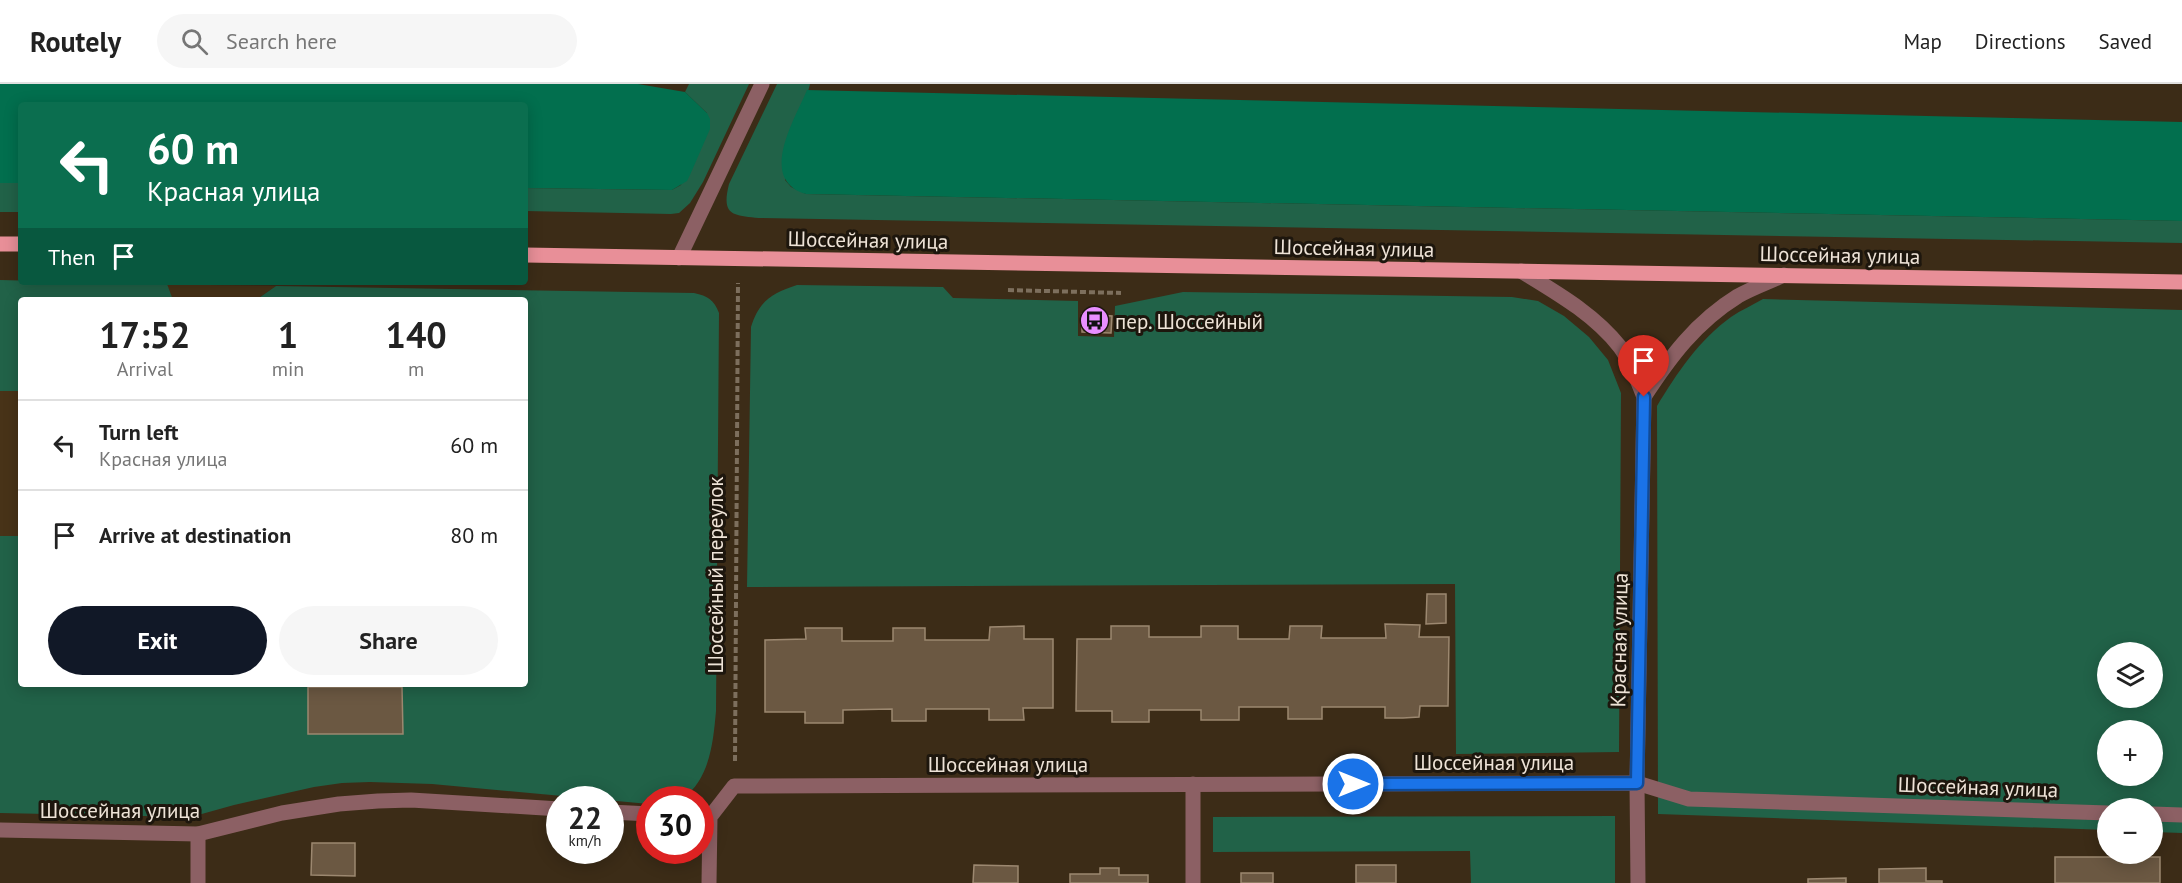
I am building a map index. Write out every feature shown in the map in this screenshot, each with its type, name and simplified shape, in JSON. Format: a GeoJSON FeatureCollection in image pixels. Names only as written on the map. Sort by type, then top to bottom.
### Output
{"type":"FeatureCollection","features":[{"type":"Feature","properties":{"kind":"main road"},"geometry":{"type":"LineString","coordinates":[[0,244],[18,244]]}},
{"type":"Feature","properties":{"kind":"main road","name":"Шоссейная улица"},"geometry":{"type":"LineString","coordinates":[[528,255],[2182,282]]}},
{"type":"Feature","properties":{"kind":"street"},"geometry":{"type":"LineString","coordinates":[[679,258],[762,84]]}},
{"type":"Feature","properties":{"kind":"street"},"geometry":{"type":"LineString","coordinates":[[1521,271],[1570,302],[1597,323],[1620,348],[1633,370],[1644,397]]}},
{"type":"Feature","properties":{"kind":"street"},"geometry":{"type":"LineString","coordinates":[[1644,397],[1667,362],[1688,337],[1713,314],[1739,296],[1784,275]]}},
{"type":"Feature","properties":{"kind":"street","name":"Красная улица"},"geometry":{"type":"LineString","coordinates":[[1638,883],[1637,783],[1644,397]]}},
{"type":"Feature","properties":{"kind":"street","name":"Шоссейная улица"},"geometry":{"type":"LineString","coordinates":[[734,786],[1637,783],[1689,799],[2097,813]]}},
{"type":"Feature","properties":{"kind":"street"},"geometry":{"type":"LineString","coordinates":[[1193,784],[1193,883]]}},
{"type":"Feature","properties":{"kind":"street"},"geometry":{"type":"LineString","coordinates":[[714,807],[734,786]]}},
{"type":"Feature","properties":{"kind":"street","name":"Шоссейная улица"},"geometry":{"type":"LineString","coordinates":[[0,830],[198,834],[282,813],[349,803],[411,800],[546,808]]}},
{"type":"Feature","properties":{"kind":"street"},"geometry":{"type":"LineString","coordinates":[[2163,814],[2182,815]]}},
{"type":"Feature","properties":{"kind":"street"},"geometry":{"type":"LineString","coordinates":[[198,834],[198,883]]}},
{"type":"Feature","properties":{"kind":"street"},"geometry":{"type":"LineString","coordinates":[[708,864],[709,883]]}},
{"type":"Feature","properties":{"kind":"path","name":"Шоссейный переулок"},"geometry":{"type":"LineString","coordinates":[[734,786],[738,259]]}},
{"type":"Feature","properties":{"kind":"shaded area"},"geometry":{"type":"Polygon","coordinates":[[[0,280],[18,282],[18,285],[276,286],[260,297],[18,297],[18,536],[0,536],[0,280]]]}},
{"type":"Feature","properties":{"kind":"green space"},"geometry":{"type":"Polygon","coordinates":[[[0,84],[638,84],[685,92],[707,113],[710,119],[710,129],[687,181],[672,190],[528,188],[528,102],[18,102],[18,183],[0,183],[0,84]]]}},
{"type":"Feature","properties":{"kind":"green space"},"geometry":{"type":"Polygon","coordinates":[[[689,84],[749,84],[703,182],[690,203],[679,213],[528,211],[528,188],[672,190],[681,185],[707,113],[685,92],[689,84]]]}},
{"type":"Feature","properties":{"kind":"green space"},"geometry":{"type":"Polygon","coordinates":[[[777,84],[810,84],[785,180],[791,187],[806,194],[2182,221],[2182,243],[742,216],[731,212],[728,208],[729,184],[777,84]]]}},
{"type":"Feature","properties":{"kind":"green space"},"geometry":{"type":"Polygon","coordinates":[[[807,90],[2182,122],[2182,221],[806,194],[791,187],[784,176],[782,163],[788,132],[807,90]]]}},
{"type":"Feature","properties":{"kind":"green space"},"geometry":{"type":"Polygon","coordinates":[[[0,183],[18,183],[18,212],[0,212],[0,183]]]}},
{"type":"Feature","properties":{"kind":"green space"},"geometry":{"type":"Polygon","coordinates":[[[0,280],[18,280],[18,285],[167,285],[172,297],[18,297],[18,391],[0,391],[0,280]]]}},
{"type":"Feature","properties":{"kind":"green space"},"geometry":{"type":"Polygon","coordinates":[[[797,285],[943,287],[953,298],[1078,301],[1078,336],[1114,337],[1115,306],[1183,292],[1512,297],[1538,301],[1564,316],[1589,337],[1608,360],[1621,393],[1619,752],[1456,754],[1455,584],[747,587],[751,327],[762,304],[780,291],[797,285]]]}},
{"type":"Feature","properties":{"kind":"green space"},"geometry":{"type":"Polygon","coordinates":[[[276,286],[694,293],[707,297],[713,302],[719,313],[716,711],[711,748],[705,770],[695,786],[636,786],[636,803],[624,802],[624,786],[546,786],[546,795],[432,784],[342,783],[234,805],[191,817],[0,813],[0,536],[18,536],[18,687],[528,687],[528,297],[260,297],[276,286]]]}},
{"type":"Feature","properties":{"kind":"green space"},"geometry":{"type":"Polygon","coordinates":[[[1763,299],[2182,310],[2182,833],[2163,832],[2163,798],[2097,798],[2097,830],[1658,814],[1657,406],[1681,369],[1699,347],[1719,326],[1763,299]]]}},
{"type":"Feature","properties":{"kind":"green space"},"geometry":{"type":"Polygon","coordinates":[[[1615,816],[1615,883],[1471,883],[1470,851],[1213,852],[1213,817],[1615,816]]]}},
{"type":"Feature","properties":{"kind":"building"},"geometry":{"type":"Polygon","coordinates":[[[1082,314],[1112,316],[1111,333],[1082,332],[1082,314]]]}},
{"type":"Feature","properties":{"kind":"building"},"geometry":{"type":"Polygon","coordinates":[[[1427,594],[1446,594],[1446,623],[1426,624],[1427,594]]]}},
{"type":"Feature","properties":{"kind":"building"},"geometry":{"type":"Polygon","coordinates":[[[1385,624],[1420,625],[1419,637],[1449,637],[1448,706],[1420,706],[1419,717],[1403,718],[1385,718],[1385,707],[1322,707],[1322,719],[1288,719],[1288,707],[1239,707],[1239,720],[1201,720],[1201,710],[1149,710],[1149,722],[1112,722],[1112,711],[1076,711],[1077,639],[1111,639],[1111,626],[1149,626],[1149,637],[1201,637],[1201,626],[1238,626],[1238,639],[1289,639],[1290,626],[1322,626],[1321,638],[1386,638],[1385,624]]]}},
{"type":"Feature","properties":{"kind":"building"},"geometry":{"type":"Polygon","coordinates":[[[1024,626],[1024,639],[1053,639],[1053,708],[1023,708],[1024,720],[989,720],[989,709],[926,709],[926,721],[892,721],[892,709],[843,710],[843,723],[805,723],[805,712],[765,712],[765,640],[806,639],[805,628],[842,628],[842,641],[893,641],[893,628],[925,628],[925,640],[989,640],[990,627],[1024,626]]]}},
{"type":"Feature","properties":{"kind":"building"},"geometry":{"type":"Polygon","coordinates":[[[308,687],[402,687],[403,734],[308,734],[308,687]]]}},
{"type":"Feature","properties":{"kind":"building"},"geometry":{"type":"Polygon","coordinates":[[[312,843],[355,843],[355,876],[311,875],[312,843]]]}},
{"type":"Feature","properties":{"kind":"building"},"geometry":{"type":"Polygon","coordinates":[[[2055,857],[2097,857],[2097,864],[2160,864],[2160,883],[2055,883],[2055,857]]]}},
{"type":"Feature","properties":{"kind":"building"},"geometry":{"type":"Polygon","coordinates":[[[974,865],[1018,866],[1018,883],[973,883],[974,865]]]}},
{"type":"Feature","properties":{"kind":"building"},"geometry":{"type":"Polygon","coordinates":[[[1356,865],[1396,865],[1396,883],[1356,883],[1356,865]]]}},
{"type":"Feature","properties":{"kind":"building"},"geometry":{"type":"Polygon","coordinates":[[[1100,868],[1119,868],[1119,875],[1148,875],[1148,883],[1070,883],[1070,874],[1100,874],[1100,868]]]}},
{"type":"Feature","properties":{"kind":"building"},"geometry":{"type":"Polygon","coordinates":[[[1926,868],[1926,881],[1942,881],[1942,883],[1879,883],[1879,869],[1926,868]]]}},
{"type":"Feature","properties":{"kind":"building"},"geometry":{"type":"Polygon","coordinates":[[[1241,873],[1273,873],[1273,883],[1241,883],[1241,873]]]}},
{"type":"Feature","properties":{"kind":"building"},"geometry":{"type":"Polygon","coordinates":[[[1846,878],[1846,883],[1808,883],[1808,879],[1846,878]]]}},
{"type":"Feature","properties":{"kind":"place","name":"пер. Шоссейный"},"geometry":{"type":"Point","coordinates":[1094,321]}},
{"type":"Feature","properties":{"kind":"route"},"geometry":{"type":"LineString","coordinates":[[1353,784],[1637,783],[1644,397]]}}]}
